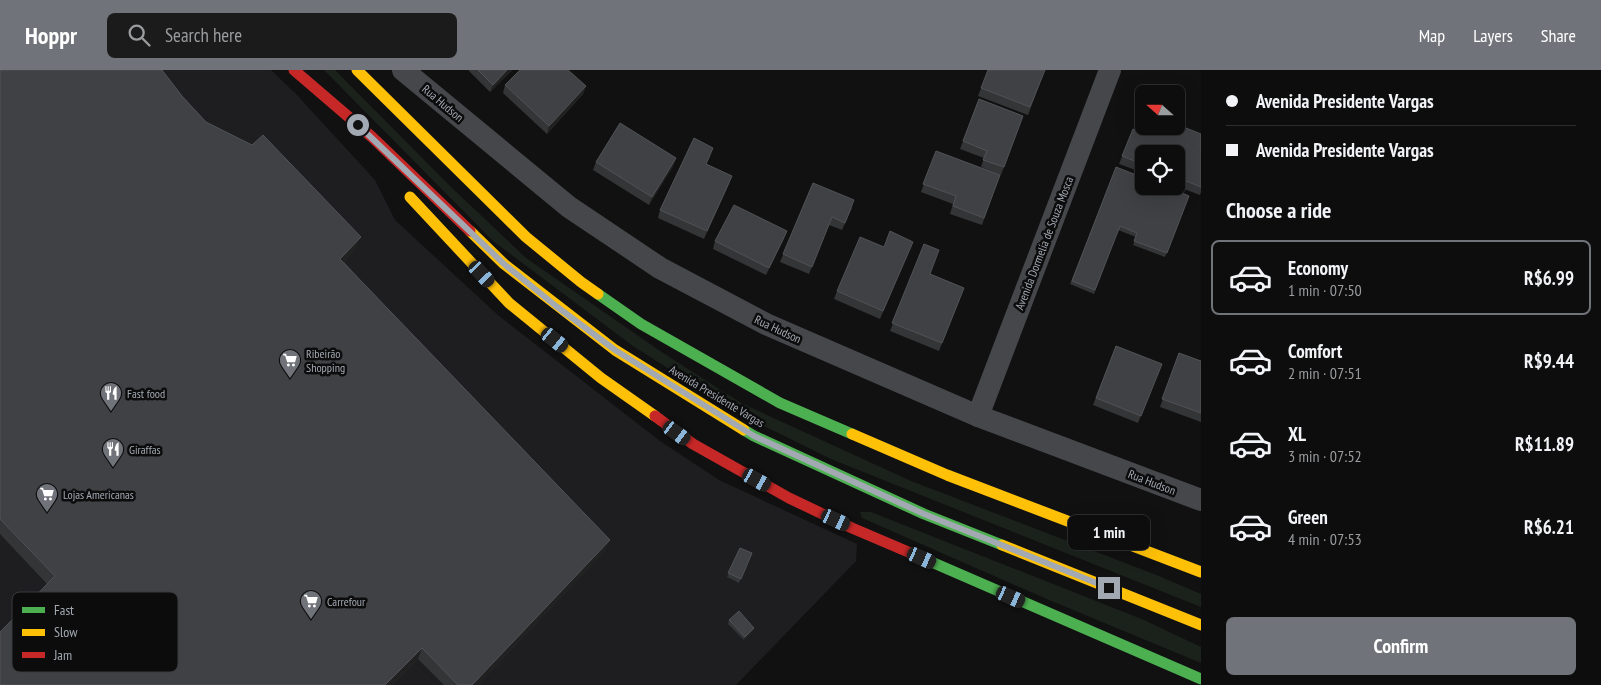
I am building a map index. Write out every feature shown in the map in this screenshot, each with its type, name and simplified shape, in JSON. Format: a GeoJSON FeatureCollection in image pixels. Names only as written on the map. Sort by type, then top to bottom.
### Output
{"type":"FeatureCollection","features":[{"type":"Feature","properties":{"kind":"main road","name":"Avenida Presidente Vargas"},"geometry":{"type":"LineString","coordinates":[[294,70],[372,137],[504,264],[556,306],[615,350],[754,436],[924,514],[1201,625]]}},
{"type":"Feature","properties":{"kind":"main road","name":"Avenida Presidente Vargas"},"geometry":{"type":"LineString","coordinates":[[357,70],[526,237],[581,282],[641,324],[780,403],[947,475],[1201,572]]}},
{"type":"Feature","properties":{"kind":"main road"},"geometry":{"type":"LineString","coordinates":[[372,137],[373,151]]}},
{"type":"Feature","properties":{"kind":"main road"},"geometry":{"type":"LineString","coordinates":[[400,187],[509,303],[601,378],[693,444],[789,498],[852,528],[1201,679]]}},
{"type":"Feature","properties":{"kind":"street","name":"Rua Hudson"},"geometry":{"type":"LineString","coordinates":[[403,70],[569,207],[660,268],[766,324],[978,416],[1201,500]]}},
{"type":"Feature","properties":{"kind":"street","name":"Avenida Dormelia de Souza Mosca"},"geometry":{"type":"LineString","coordinates":[[978,416],[1110,70]]}},
{"type":"Feature","properties":{"kind":"shaded area","name":"Ribeirão Shopping"},"geometry":{"type":"Polygon","coordinates":[[[0,70],[271,70],[297,95],[375,180],[395,220],[499,316],[660,441],[719,480],[857,544],[856,561],[736,685],[0,685],[0,70]]]}},
{"type":"Feature","properties":{"kind":"shaded area"},"geometry":{"type":"Polygon","coordinates":[[[324,70],[335,70],[451,187],[526,258],[663,353],[741,403],[911,481],[1154,574],[1201,594],[1201,607],[831,459],[740,414],[633,346],[493,241],[324,70]]]}},
{"type":"Feature","properties":{"kind":"shaded area"},"geometry":{"type":"Polygon","coordinates":[[[860,512],[871,512],[1144,620],[1201,647],[1201,663],[1049,600],[862,518],[860,512]]]}},
{"type":"Feature","properties":{"kind":"building","name":"Ribeirão Shopping"},"geometry":{"type":"Polygon","coordinates":[[[0,70],[162,70],[182,96],[206,122],[252,145],[263,135],[361,237],[340,259],[610,540],[472,685],[458,685],[422,648],[385,685],[0,685],[0,632],[12,620],[12,672],[178,672],[178,592],[39,592],[55,576],[0,519],[0,70]]]}},
{"type":"Feature","properties":{"kind":"building"},"geometry":{"type":"Polygon","coordinates":[[[478,70],[507,70],[493,85],[478,70]]]}},
{"type":"Feature","properties":{"kind":"building"},"geometry":{"type":"Polygon","coordinates":[[[520,70],[568,70],[586,86],[549,126],[505,85],[520,70]]]}},
{"type":"Feature","properties":{"kind":"building"},"geometry":{"type":"Polygon","coordinates":[[[988,70],[1045,70],[1030,107],[981,88],[988,70]]]}},
{"type":"Feature","properties":{"kind":"building"},"geometry":{"type":"Polygon","coordinates":[[[979,99],[1023,116],[1004,167],[983,160],[987,151],[963,141],[979,99]]]}},
{"type":"Feature","properties":{"kind":"building"},"geometry":{"type":"Polygon","coordinates":[[[620,123],[676,158],[652,197],[596,162],[620,123]]]}},
{"type":"Feature","properties":{"kind":"building"},"geometry":{"type":"Polygon","coordinates":[[[1185,128],[1201,134],[1201,187],[1185,181],[1185,145],[1135,145],[1135,161],[1122,156],[1133,129],[1135,130],[1135,135],[1185,135],[1185,128]]]}},
{"type":"Feature","properties":{"kind":"building"},"geometry":{"type":"Polygon","coordinates":[[[694,138],[713,148],[706,164],[732,176],[707,231],[660,210],[694,138]]]}},
{"type":"Feature","properties":{"kind":"building"},"geometry":{"type":"Polygon","coordinates":[[[936,151],[1000,175],[984,218],[953,206],[956,196],[923,184],[936,151]]]}},
{"type":"Feature","properties":{"kind":"building"},"geometry":{"type":"Polygon","coordinates":[[[1116,167],[1135,174],[1135,195],[1185,194],[1189,196],[1167,253],[1134,241],[1137,233],[1120,226],[1095,290],[1072,281],[1116,167]]]}},
{"type":"Feature","properties":{"kind":"building"},"geometry":{"type":"Polygon","coordinates":[[[813,183],[854,200],[845,223],[832,217],[812,267],[783,254],[813,183]]]}},
{"type":"Feature","properties":{"kind":"building"},"geometry":{"type":"Polygon","coordinates":[[[734,205],[787,231],[769,268],[715,241],[734,205]]]}},
{"type":"Feature","properties":{"kind":"building"},"geometry":{"type":"Polygon","coordinates":[[[890,231],[913,242],[883,311],[837,291],[860,237],[884,247],[890,231]]]}},
{"type":"Feature","properties":{"kind":"building"},"geometry":{"type":"Polygon","coordinates":[[[924,244],[939,250],[930,274],[964,288],[942,343],[892,323],[924,244]]]}},
{"type":"Feature","properties":{"kind":"building"},"geometry":{"type":"Polygon","coordinates":[[[1116,346],[1162,364],[1141,416],[1096,398],[1116,346]]]}},
{"type":"Feature","properties":{"kind":"building"},"geometry":{"type":"Polygon","coordinates":[[[1179,353],[1201,361],[1201,413],[1162,399],[1179,353]]]}},
{"type":"Feature","properties":{"kind":"building"},"geometry":{"type":"Polygon","coordinates":[[[740,548],[752,553],[741,579],[728,573],[740,548]]]}},
{"type":"Feature","properties":{"kind":"building"},"geometry":{"type":"Polygon","coordinates":[[[739,611],[754,628],[745,637],[729,620],[739,611]]]}},
{"type":"Feature","properties":{"kind":"traffic: fast"},"geometry":{"type":"LineString","coordinates":[[598,294],[641,324],[780,403],[852,434]]}},
{"type":"Feature","properties":{"kind":"traffic: fast"},"geometry":{"type":"LineString","coordinates":[[744,430],[924,514],[1002,545]]}},
{"type":"Feature","properties":{"kind":"traffic: fast"},"geometry":{"type":"LineString","coordinates":[[920,557],[1201,679]]}},
{"type":"Feature","properties":{"kind":"traffic: slow"},"geometry":{"type":"LineString","coordinates":[[357,70],[526,237],[598,294]]}},
{"type":"Feature","properties":{"kind":"traffic: slow"},"geometry":{"type":"LineString","coordinates":[[410,197],[509,303],[601,378],[655,416]]}},
{"type":"Feature","properties":{"kind":"traffic: slow"},"geometry":{"type":"LineString","coordinates":[[470,231],[504,264],[615,350],[744,430]]}},
{"type":"Feature","properties":{"kind":"traffic: slow"},"geometry":{"type":"LineString","coordinates":[[852,434],[947,475],[1201,572]]}},
{"type":"Feature","properties":{"kind":"traffic: slow"},"geometry":{"type":"LineString","coordinates":[[1002,545],[1201,625]]}},
{"type":"Feature","properties":{"kind":"traffic: jam"},"geometry":{"type":"LineString","coordinates":[[294,70],[372,137],[470,231]]}},
{"type":"Feature","properties":{"kind":"traffic: jam"},"geometry":{"type":"LineString","coordinates":[[655,416],[693,444],[789,498],[920,557]]}},
{"type":"Feature","properties":{"kind":"place","name":"Ribeirão Shopping"},"geometry":{"type":"Point","coordinates":[290,379]}},
{"type":"Feature","properties":{"kind":"place","name":"Fast food"},"geometry":{"type":"Point","coordinates":[111,412]}},
{"type":"Feature","properties":{"kind":"place","name":"Giraffas"},"geometry":{"type":"Point","coordinates":[113,468]}},
{"type":"Feature","properties":{"kind":"place","name":"Lojas Americanas"},"geometry":{"type":"Point","coordinates":[47,513]}},
{"type":"Feature","properties":{"kind":"place","name":"Carrefour"},"geometry":{"type":"Point","coordinates":[311,620]}},
{"type":"Feature","properties":{"kind":"route"},"geometry":{"type":"LineString","coordinates":[[358,125],[504,264],[556,306],[615,350],[754,436],[924,514],[1109,588]]}}]}
